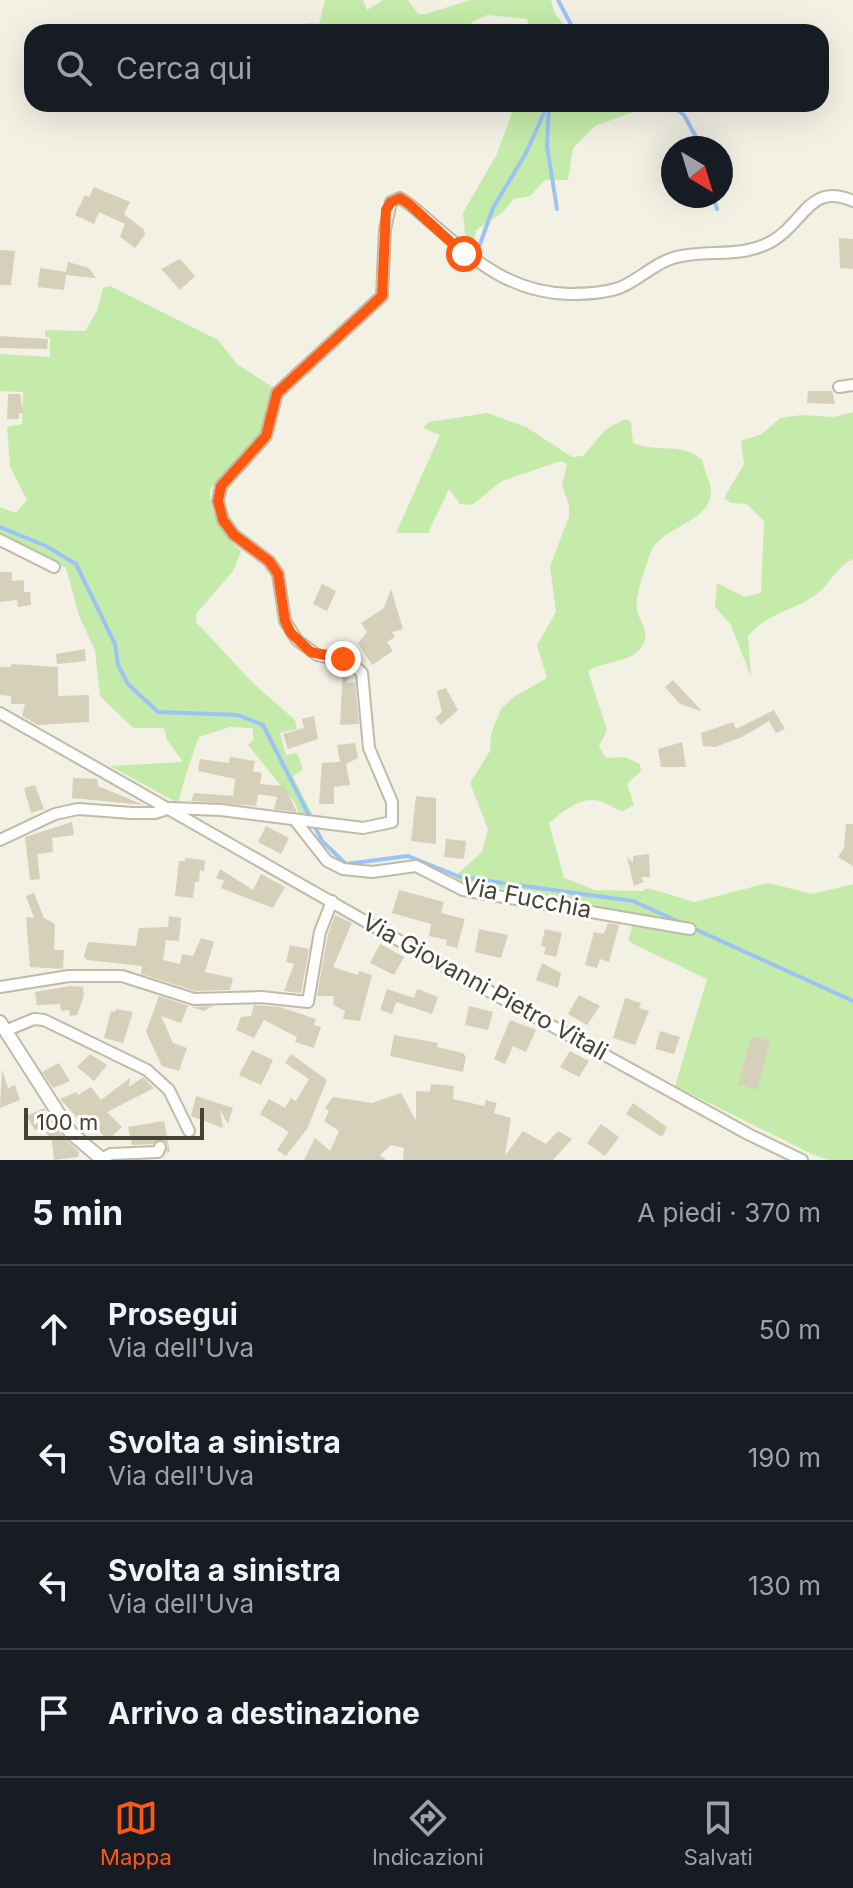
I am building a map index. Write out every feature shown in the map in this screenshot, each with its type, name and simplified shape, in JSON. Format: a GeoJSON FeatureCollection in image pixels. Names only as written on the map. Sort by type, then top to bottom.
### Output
{"type":"FeatureCollection","features":[{"type":"Feature","properties":{"kind":"street"},"geometry":{"type":"LineString","coordinates":[[0,840],[67,810],[155,813],[170,808],[363,828],[392,822],[392,802],[369,748],[362,673],[349,661],[317,655],[297,640],[285,621],[278,574],[269,561],[234,535],[223,520],[218,501],[221,486],[266,436],[277,393],[382,296],[385,219],[391,202],[400,198],[464,254],[518,286],[547,293],[584,294],[622,287],[669,259],[691,254],[749,252],[794,226],[819,197],[831,195],[853,201]]}},
{"type":"Feature","properties":{"kind":"street"},"geometry":{"type":"LineString","coordinates":[[839,387],[853,385]]}},
{"type":"Feature","properties":{"kind":"street"},"geometry":{"type":"LineString","coordinates":[[0,540],[54,567]]}},
{"type":"Feature","properties":{"kind":"street","name":"Via Giovanni Pietro Vitali"},"geometry":{"type":"LineString","coordinates":[[0,713],[748,1134],[802,1160]]}},
{"type":"Feature","properties":{"kind":"street","name":"Via Fucchia"},"geometry":{"type":"LineString","coordinates":[[297,819],[327,861],[343,869],[372,872],[416,866],[463,890],[690,929]]}},
{"type":"Feature","properties":{"kind":"street"},"geometry":{"type":"LineString","coordinates":[[0,987],[69,976],[122,976],[194,999],[261,997],[308,1002],[320,932],[332,901]]}},
{"type":"Feature","properties":{"kind":"street"},"geometry":{"type":"LineString","coordinates":[[160,1147],[158,1152],[111,1154],[102,1160],[71,1133],[3,1026],[34,1019],[44,1020],[147,1070],[169,1090],[189,1131]]}},
{"type":"Feature","properties":{"kind":"green space"},"geometry":{"type":"Polygon","coordinates":[[[325,0],[363,0],[367,10],[383,0],[408,0],[418,14],[426,14],[470,0],[551,0],[555,14],[563,24],[528,24],[527,19],[487,15],[471,24],[319,24],[325,0]]]}},
{"type":"Feature","properties":{"kind":"green space"},"geometry":{"type":"Polygon","coordinates":[[[512,112],[634,112],[595,126],[573,148],[568,180],[545,180],[530,196],[514,199],[502,213],[476,230],[472,250],[465,234],[463,213],[497,154],[512,112]]]}},
{"type":"Feature","properties":{"kind":"green space"},"geometry":{"type":"Polygon","coordinates":[[[110,286],[218,340],[237,364],[274,388],[263,430],[210,489],[212,508],[218,523],[241,551],[233,571],[196,614],[196,622],[254,684],[295,720],[297,729],[280,733],[286,755],[297,753],[303,770],[293,776],[313,816],[299,814],[295,803],[248,745],[253,740],[253,728],[230,727],[199,737],[178,803],[110,766],[183,762],[167,740],[164,728],[133,728],[100,696],[95,650],[79,616],[66,568],[0,535],[0,507],[16,513],[27,500],[10,466],[7,427],[22,424],[23,392],[0,391],[0,354],[50,357],[50,338],[45,337],[45,330],[85,331],[97,311],[103,288],[110,286]]]}},
{"type":"Feature","properties":{"kind":"green space"},"geometry":{"type":"Polygon","coordinates":[[[853,412],[853,559],[817,594],[773,616],[748,636],[751,677],[731,625],[715,607],[717,583],[745,597],[761,593],[764,521],[747,504],[731,503],[724,498],[744,464],[741,441],[762,434],[780,418],[802,415],[833,417],[853,412]]]}},
{"type":"Feature","properties":{"kind":"green space"},"geometry":{"type":"Polygon","coordinates":[[[487,413],[526,427],[572,457],[583,456],[606,429],[625,419],[631,422],[633,443],[687,451],[702,460],[710,484],[711,496],[706,506],[699,515],[658,542],[644,571],[637,605],[645,632],[643,645],[632,656],[588,671],[607,730],[599,746],[606,758],[625,757],[640,764],[641,771],[627,784],[634,805],[623,811],[590,800],[568,809],[549,823],[564,878],[595,890],[642,891],[648,888],[694,902],[768,883],[813,894],[853,884],[853,1160],[828,1160],[812,1154],[675,1086],[707,979],[628,940],[636,915],[452,879],[482,852],[488,829],[470,783],[490,751],[491,734],[501,709],[512,698],[547,678],[537,645],[556,612],[550,566],[569,517],[569,504],[562,486],[567,464],[561,461],[502,481],[472,505],[460,504],[449,489],[428,533],[396,533],[440,435],[423,428],[429,422],[487,413]]]}},
{"type":"Feature","properties":{"kind":"building"},"geometry":{"type":"Polygon","coordinates":[[[94,187],[130,202],[124,214],[144,230],[145,235],[135,248],[120,237],[125,224],[99,212],[94,224],[75,215],[85,195],[89,197],[94,187]]]}},
{"type":"Feature","properties":{"kind":"building"},"geometry":{"type":"Polygon","coordinates":[[[839,238],[853,239],[853,269],[840,268],[839,238]]]}},
{"type":"Feature","properties":{"kind":"building"},"geometry":{"type":"Polygon","coordinates":[[[0,250],[15,251],[11,285],[0,285],[0,250]]]}},
{"type":"Feature","properties":{"kind":"building"},"geometry":{"type":"Polygon","coordinates":[[[180,259],[195,276],[180,290],[161,269],[180,259]]]}},
{"type":"Feature","properties":{"kind":"building"},"geometry":{"type":"Polygon","coordinates":[[[68,262],[89,268],[96,278],[66,275],[64,290],[38,287],[40,268],[66,272],[68,262]]]}},
{"type":"Feature","properties":{"kind":"building"},"geometry":{"type":"Polygon","coordinates":[[[0,336],[48,339],[47,349],[0,348],[0,336]]]}},
{"type":"Feature","properties":{"kind":"building"},"geometry":{"type":"Polygon","coordinates":[[[808,391],[832,391],[835,404],[807,403],[808,391]]]}},
{"type":"Feature","properties":{"kind":"building"},"geometry":{"type":"Polygon","coordinates":[[[8,394],[20,394],[23,413],[19,413],[19,419],[7,419],[8,394]]]}},
{"type":"Feature","properties":{"kind":"building"},"geometry":{"type":"Polygon","coordinates":[[[0,572],[12,572],[12,581],[24,580],[24,592],[30,592],[31,605],[18,607],[17,600],[0,602],[0,572]]]}},
{"type":"Feature","properties":{"kind":"building"},"geometry":{"type":"Polygon","coordinates":[[[322,584],[336,591],[327,611],[313,604],[322,584]]]}},
{"type":"Feature","properties":{"kind":"building"},"geometry":{"type":"Polygon","coordinates":[[[391,589],[403,629],[392,632],[395,637],[387,642],[393,651],[372,665],[358,643],[367,632],[361,623],[384,608],[391,589]]]}},
{"type":"Feature","properties":{"kind":"building"},"geometry":{"type":"Polygon","coordinates":[[[85,649],[86,661],[57,664],[56,654],[85,649]]]}},
{"type":"Feature","properties":{"kind":"building"},"geometry":{"type":"Polygon","coordinates":[[[11,664],[58,667],[58,696],[89,695],[89,722],[38,725],[22,716],[25,704],[11,704],[11,696],[0,695],[0,667],[11,667],[11,664]]]}},
{"type":"Feature","properties":{"kind":"building"},"geometry":{"type":"Polygon","coordinates":[[[343,668],[351,674],[346,683],[355,682],[359,724],[340,725],[343,668]]]}},
{"type":"Feature","properties":{"kind":"building"},"geometry":{"type":"Polygon","coordinates":[[[673,680],[701,711],[680,704],[665,687],[673,680]]]}},
{"type":"Feature","properties":{"kind":"building"},"geometry":{"type":"Polygon","coordinates":[[[446,688],[458,710],[441,725],[435,718],[442,712],[437,691],[446,688]]]}},
{"type":"Feature","properties":{"kind":"building"},"geometry":{"type":"Polygon","coordinates":[[[774,710],[785,729],[776,733],[769,721],[742,737],[715,747],[703,746],[701,733],[733,722],[736,729],[774,710]]]}},
{"type":"Feature","properties":{"kind":"building"},"geometry":{"type":"Polygon","coordinates":[[[314,716],[318,739],[288,749],[283,734],[304,728],[302,719],[314,716]]]}},
{"type":"Feature","properties":{"kind":"building"},"geometry":{"type":"Polygon","coordinates":[[[682,742],[686,767],[661,767],[658,749],[682,742]]]}},
{"type":"Feature","properties":{"kind":"building"},"geometry":{"type":"Polygon","coordinates":[[[355,743],[358,758],[346,764],[350,785],[334,787],[334,804],[319,804],[322,763],[340,762],[337,745],[355,743]]]}},
{"type":"Feature","properties":{"kind":"building"},"geometry":{"type":"Polygon","coordinates":[[[230,757],[255,761],[253,771],[262,773],[260,784],[284,786],[297,812],[274,809],[277,797],[258,794],[256,806],[191,801],[194,793],[233,796],[235,779],[198,771],[200,759],[229,763],[230,757]]]}},
{"type":"Feature","properties":{"kind":"building"},"geometry":{"type":"Polygon","coordinates":[[[73,778],[97,779],[98,786],[144,805],[72,798],[73,778]]]}},
{"type":"Feature","properties":{"kind":"building"},"geometry":{"type":"Polygon","coordinates":[[[35,785],[44,809],[31,813],[24,788],[35,785]]]}},
{"type":"Feature","properties":{"kind":"building"},"geometry":{"type":"Polygon","coordinates":[[[416,796],[436,798],[436,844],[411,841],[416,796]]]}},
{"type":"Feature","properties":{"kind":"building"},"geometry":{"type":"Polygon","coordinates":[[[72,822],[74,835],[52,838],[53,852],[37,854],[40,879],[30,880],[25,837],[72,822]]]}},
{"type":"Feature","properties":{"kind":"building"},"geometry":{"type":"Polygon","coordinates":[[[846,824],[853,824],[853,866],[838,857],[844,848],[846,824]]]}},
{"type":"Feature","properties":{"kind":"building"},"geometry":{"type":"Polygon","coordinates":[[[266,826],[289,838],[281,854],[258,842],[266,826]]]}},
{"type":"Feature","properties":{"kind":"building"},"geometry":{"type":"Polygon","coordinates":[[[446,839],[466,841],[464,859],[444,857],[446,839]]]}},
{"type":"Feature","properties":{"kind":"building"},"geometry":{"type":"Polygon","coordinates":[[[649,854],[650,877],[641,877],[644,882],[634,886],[627,857],[633,863],[633,856],[649,854]]]}},
{"type":"Feature","properties":{"kind":"building"},"geometry":{"type":"Polygon","coordinates":[[[185,858],[205,860],[204,872],[200,870],[199,882],[195,882],[193,898],[175,896],[179,861],[185,861],[185,858]]]}},
{"type":"Feature","properties":{"kind":"building"},"geometry":{"type":"Polygon","coordinates":[[[220,869],[253,890],[261,874],[285,887],[273,908],[221,888],[224,881],[216,878],[220,869]]]}},
{"type":"Feature","properties":{"kind":"building"},"geometry":{"type":"Polygon","coordinates":[[[399,890],[444,902],[441,913],[465,919],[457,948],[446,945],[447,940],[429,936],[431,924],[392,913],[399,890]]]}},
{"type":"Feature","properties":{"kind":"building"},"geometry":{"type":"Polygon","coordinates":[[[34,893],[44,918],[55,924],[54,950],[64,950],[63,969],[30,967],[26,917],[34,918],[26,896],[34,893]]]}},
{"type":"Feature","properties":{"kind":"building"},"geometry":{"type":"Polygon","coordinates":[[[335,915],[352,923],[333,967],[358,975],[359,971],[372,975],[360,1021],[343,1019],[345,1011],[333,1005],[334,996],[317,996],[328,934],[335,915]]]}},
{"type":"Feature","properties":{"kind":"building"},"geometry":{"type":"Polygon","coordinates":[[[169,916],[181,918],[179,941],[166,940],[163,960],[180,964],[182,954],[193,956],[201,938],[214,942],[205,972],[233,978],[230,990],[195,991],[141,974],[142,966],[87,960],[84,956],[88,942],[136,946],[139,928],[168,927],[169,916]]]}},
{"type":"Feature","properties":{"kind":"building"},"geometry":{"type":"Polygon","coordinates":[[[608,923],[619,925],[609,962],[600,959],[597,968],[585,965],[594,932],[604,934],[608,923]]]}},
{"type":"Feature","properties":{"kind":"building"},"geometry":{"type":"Polygon","coordinates":[[[479,929],[508,935],[501,958],[475,952],[479,929]]]}},
{"type":"Feature","properties":{"kind":"building"},"geometry":{"type":"Polygon","coordinates":[[[545,929],[562,933],[556,957],[544,954],[546,947],[541,946],[545,929]]]}},
{"type":"Feature","properties":{"kind":"building"},"geometry":{"type":"Polygon","coordinates":[[[380,944],[404,957],[394,975],[370,963],[380,944]]]}},
{"type":"Feature","properties":{"kind":"building"},"geometry":{"type":"Polygon","coordinates":[[[290,945],[309,949],[301,993],[284,991],[294,964],[286,962],[290,945]]]}},
{"type":"Feature","properties":{"kind":"building"},"geometry":{"type":"Polygon","coordinates":[[[542,963],[561,973],[558,988],[536,980],[542,963]]]}},
{"type":"Feature","properties":{"kind":"building"},"geometry":{"type":"Polygon","coordinates":[[[83,987],[84,996],[77,1015],[70,1016],[69,1010],[61,1011],[60,1004],[37,1005],[35,992],[83,987]]]}},
{"type":"Feature","properties":{"kind":"building"},"geometry":{"type":"Polygon","coordinates":[[[387,989],[414,998],[417,989],[438,997],[432,1014],[396,1002],[392,1014],[380,1010],[387,989]]]}},
{"type":"Feature","properties":{"kind":"building"},"geometry":{"type":"Polygon","coordinates":[[[579,995],[600,1006],[587,1025],[568,1014],[579,995]]]}},
{"type":"Feature","properties":{"kind":"building"},"geometry":{"type":"Polygon","coordinates":[[[159,996],[192,1007],[213,1006],[204,1011],[188,1006],[181,1023],[161,1016],[173,1043],[187,1048],[179,1071],[162,1066],[146,1032],[159,996]]]}},
{"type":"Feature","properties":{"kind":"building"},"geometry":{"type":"Polygon","coordinates":[[[625,998],[641,1003],[639,1008],[649,1011],[635,1045],[613,1038],[625,998]]]}},
{"type":"Feature","properties":{"kind":"building"},"geometry":{"type":"Polygon","coordinates":[[[254,1005],[280,1007],[316,1019],[314,1025],[321,1027],[314,1048],[295,1042],[297,1037],[264,1020],[254,1038],[236,1030],[241,1017],[251,1016],[254,1005]]]}},
{"type":"Feature","properties":{"kind":"building"},"geometry":{"type":"Polygon","coordinates":[[[469,1006],[493,1012],[488,1030],[465,1025],[469,1006]]]}},
{"type":"Feature","properties":{"kind":"building"},"geometry":{"type":"Polygon","coordinates":[[[116,1009],[133,1012],[123,1043],[104,1038],[111,1011],[115,1012],[116,1009]]]}},
{"type":"Feature","properties":{"kind":"building"},"geometry":{"type":"Polygon","coordinates":[[[510,1020],[536,1030],[526,1052],[513,1046],[505,1064],[494,1059],[510,1020]]]}},
{"type":"Feature","properties":{"kind":"building"},"geometry":{"type":"Polygon","coordinates":[[[660,1031],[680,1037],[674,1054],[655,1049],[660,1031]]]}},
{"type":"Feature","properties":{"kind":"building"},"geometry":{"type":"Polygon","coordinates":[[[394,1035],[438,1043],[437,1047],[463,1053],[466,1057],[463,1072],[390,1056],[394,1035]]]}},
{"type":"Feature","properties":{"kind":"building"},"geometry":{"type":"Polygon","coordinates":[[[752,1036],[770,1041],[757,1090],[738,1084],[752,1036]]]}},
{"type":"Feature","properties":{"kind":"building"},"geometry":{"type":"Polygon","coordinates":[[[252,1050],[273,1060],[261,1085],[239,1075],[252,1050]]]}},
{"type":"Feature","properties":{"kind":"building"},"geometry":{"type":"Polygon","coordinates":[[[570,1051],[589,1061],[579,1077],[560,1067],[570,1051]]]}},
{"type":"Feature","properties":{"kind":"building"},"geometry":{"type":"Polygon","coordinates":[[[90,1054],[107,1065],[94,1081],[77,1067],[90,1054]]]}},
{"type":"Feature","properties":{"kind":"building"},"geometry":{"type":"Polygon","coordinates":[[[291,1054],[327,1080],[307,1129],[286,1156],[277,1150],[289,1132],[260,1114],[269,1099],[285,1108],[291,1098],[296,1101],[309,1079],[285,1063],[291,1054]]]}},
{"type":"Feature","properties":{"kind":"building"},"geometry":{"type":"Polygon","coordinates":[[[59,1063],[70,1081],[53,1088],[42,1072],[59,1063]]]}},
{"type":"Feature","properties":{"kind":"building"},"geometry":{"type":"Polygon","coordinates":[[[2,1069],[8,1088],[15,1085],[20,1100],[0,1108],[2,1069]]]}},
{"type":"Feature","properties":{"kind":"building"},"geometry":{"type":"Polygon","coordinates":[[[143,1077],[154,1088],[107,1112],[122,1127],[108,1140],[95,1127],[90,1132],[60,1099],[76,1092],[78,1095],[91,1087],[101,1100],[130,1078],[129,1087],[143,1077]]]}},
{"type":"Feature","properties":{"kind":"building"},"geometry":{"type":"Polygon","coordinates":[[[431,1084],[454,1086],[453,1099],[484,1106],[486,1100],[497,1103],[494,1113],[511,1118],[505,1156],[523,1131],[546,1144],[558,1131],[572,1139],[553,1160],[403,1160],[404,1148],[391,1145],[380,1155],[386,1160],[304,1160],[315,1138],[330,1151],[339,1131],[324,1121],[329,1111],[325,1108],[333,1097],[372,1103],[401,1093],[416,1121],[416,1091],[430,1092],[431,1084]]]}},
{"type":"Feature","properties":{"kind":"building"},"geometry":{"type":"Polygon","coordinates":[[[196,1096],[233,1108],[228,1124],[220,1110],[223,1128],[191,1116],[196,1096]]]}},
{"type":"Feature","properties":{"kind":"building"},"geometry":{"type":"Polygon","coordinates":[[[633,1103],[667,1127],[662,1137],[626,1114],[633,1103]]]}},
{"type":"Feature","properties":{"kind":"building"},"geometry":{"type":"Polygon","coordinates":[[[44,1108],[64,1138],[79,1152],[78,1157],[54,1160],[52,1141],[42,1127],[35,1130],[26,1116],[44,1108]]]}},
{"type":"Feature","properties":{"kind":"building"},"geometry":{"type":"Polygon","coordinates":[[[164,1121],[170,1152],[166,1153],[168,1145],[162,1139],[152,1144],[132,1145],[128,1127],[164,1121]]]}},
{"type":"Feature","properties":{"kind":"building"},"geometry":{"type":"Polygon","coordinates":[[[601,1124],[619,1137],[605,1156],[587,1143],[601,1124]]]}},
{"type":"Feature","properties":{"kind":"waterway"},"geometry":{"type":"LineString","coordinates":[[558,0],[571,24]]}},
{"type":"Feature","properties":{"kind":"waterway"},"geometry":{"type":"LineString","coordinates":[[479,247],[493,208],[526,153],[544,112]]}},
{"type":"Feature","properties":{"kind":"waterway"},"geometry":{"type":"LineString","coordinates":[[549,112],[547,146],[557,209]]}},
{"type":"Feature","properties":{"kind":"waterway"},"geometry":{"type":"LineString","coordinates":[[680,112],[695,136]]}},
{"type":"Feature","properties":{"kind":"waterway"},"geometry":{"type":"LineString","coordinates":[[0,527],[46,546],[76,564],[115,644],[118,665],[128,684],[158,712],[238,715],[263,725],[322,841],[346,864],[408,856],[460,877],[633,901],[853,1001]]}},
{"type":"Feature","properties":{"kind":"route"},"geometry":{"type":"LineString","coordinates":[[343,659],[311,652],[291,633],[285,621],[278,574],[269,561],[234,535],[223,520],[218,501],[221,486],[266,436],[271,427],[277,393],[382,296],[386,210],[391,202],[400,198],[409,204],[464,254]]}}]}
